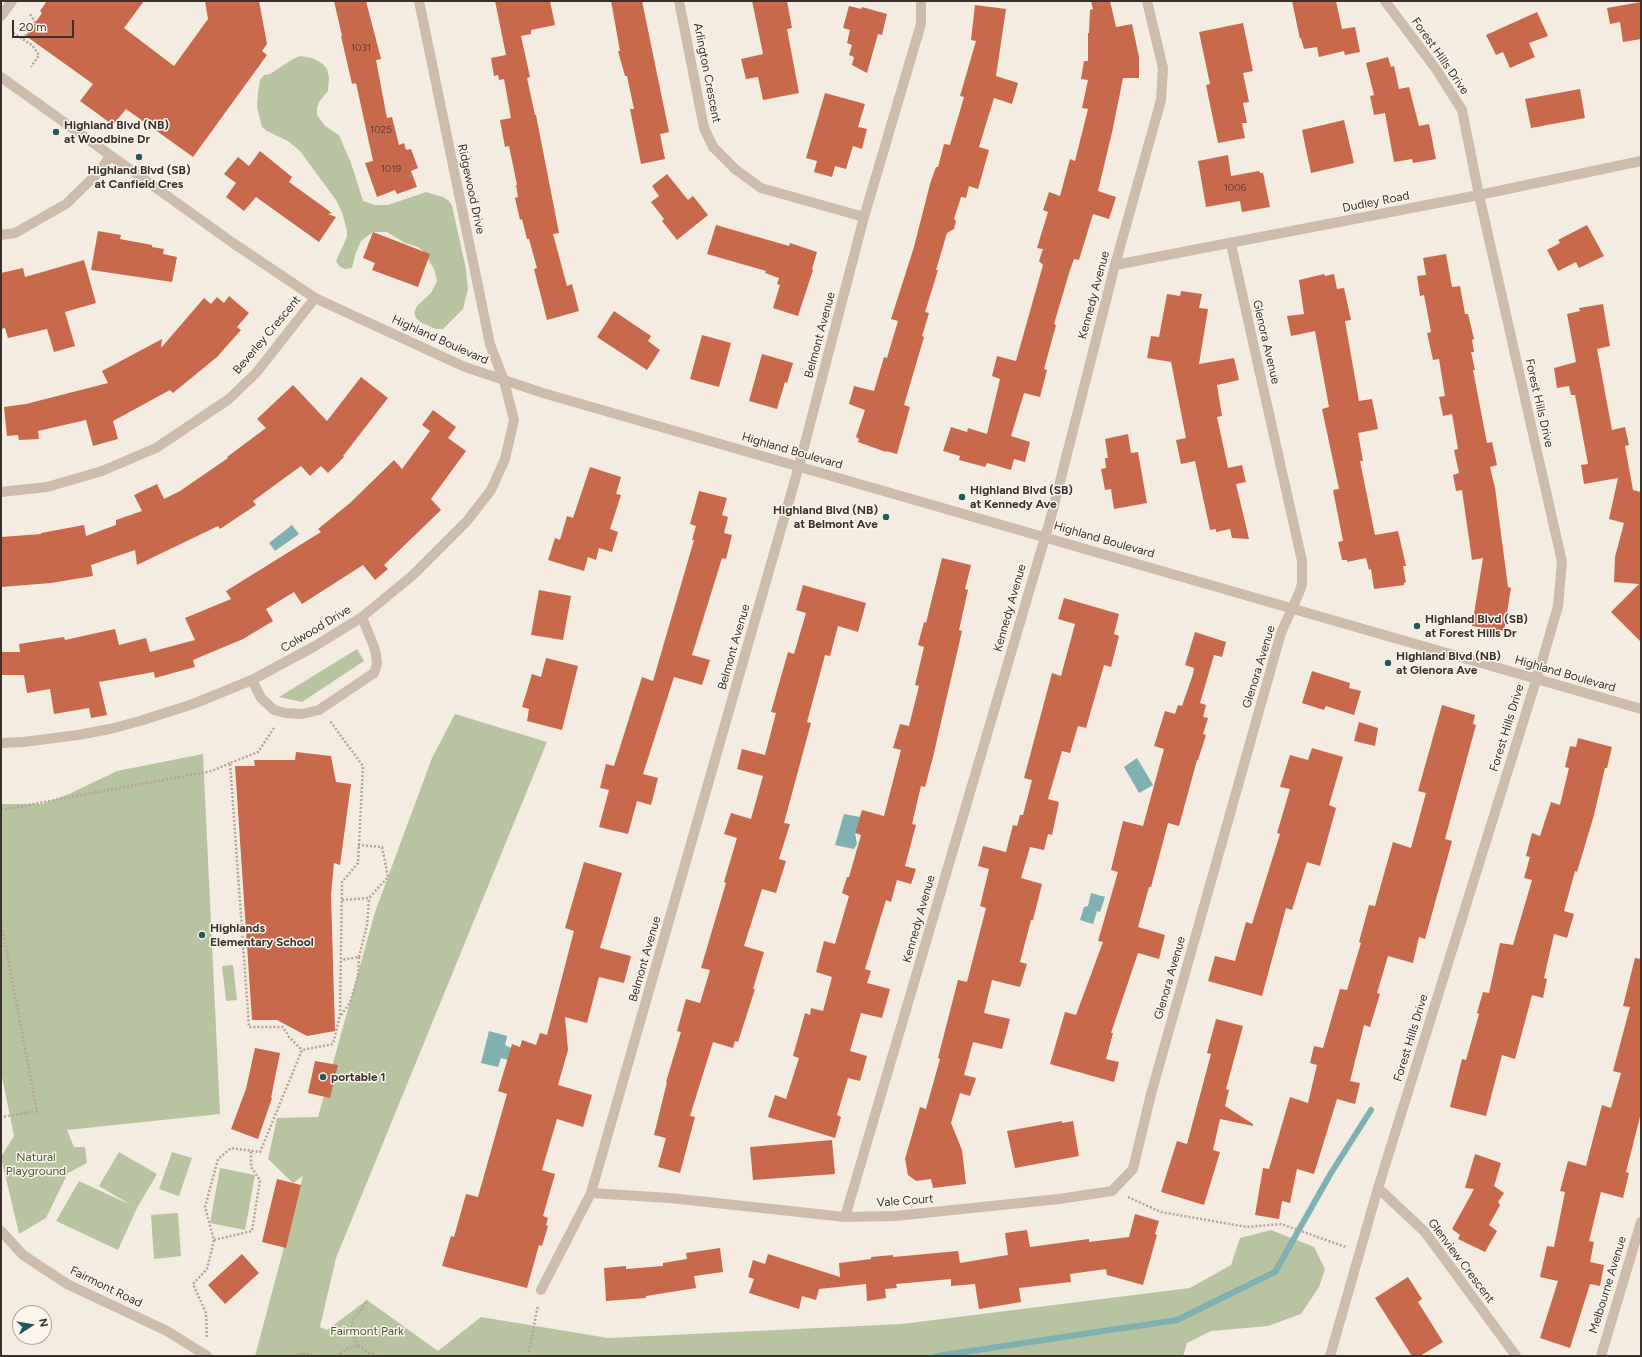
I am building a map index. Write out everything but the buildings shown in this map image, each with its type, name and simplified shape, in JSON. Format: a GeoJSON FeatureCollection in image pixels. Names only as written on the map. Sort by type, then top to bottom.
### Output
{"type":"FeatureCollection","features":[{"type":"Feature","properties":{"kind":"street"},"geometry":{"type":"LineString","coordinates":[[1,16],[12,1]]}},
{"type":"Feature","properties":{"kind":"street","name":"Ridgewood Drive"},"geometry":{"type":"LineString","coordinates":[[419,1],[490,344],[504,381]]}},
{"type":"Feature","properties":{"kind":"street","name":"Arlington Crescent"},"geometry":{"type":"LineString","coordinates":[[679,1],[704,128],[713,147],[735,169],[761,188],[864,217]]}},
{"type":"Feature","properties":{"kind":"street","name":"Belmont Avenue"},"geometry":{"type":"LineString","coordinates":[[541,1290],[591,1193],[799,466],[864,217],[921,24],[921,1]]}},
{"type":"Feature","properties":{"kind":"street","name":"Kennedy Avenue"},"geometry":{"type":"LineString","coordinates":[[845,1217],[1045,536],[1115,265],[1161,100],[1163,68],[1147,1]]}},
{"type":"Feature","properties":{"kind":"street","name":"Forest Hills Drive"},"geometry":{"type":"LineString","coordinates":[[1330,1356],[1378,1188],[1558,606],[1562,562],[1479,195],[1462,110],[1436,69],[1386,1]]}},
{"type":"Feature","properties":{"kind":"street","name":"Highland Boulevard"},"geometry":{"type":"LineString","coordinates":[[1,78],[233,243],[315,298],[464,367],[543,393],[1045,536],[1292,609],[1641,709]]}},
{"type":"Feature","properties":{"kind":"street"},"geometry":{"type":"LineString","coordinates":[[1,235],[15,233],[66,204],[100,171],[110,156]]}},
{"type":"Feature","properties":{"kind":"street","name":"Dudley Road"},"geometry":{"type":"LineString","coordinates":[[1115,265],[1231,244],[1479,195],[1641,161]]}},
{"type":"Feature","properties":{"kind":"street","name":"Glenora Avenue"},"geometry":{"type":"LineString","coordinates":[[1112,1191],[1133,1169],[1151,1094],[1281,632],[1302,584],[1302,561],[1231,244]]}},
{"type":"Feature","properties":{"kind":"street","name":"Beverley Crescent"},"geometry":{"type":"LineString","coordinates":[[1,492],[47,487],[95,473],[156,448],[229,398],[256,373],[315,298]]}},
{"type":"Feature","properties":{"kind":"street","name":"Colwood Drive"},"geometry":{"type":"LineString","coordinates":[[1,742],[23,742],[110,729],[193,704],[252,680],[315,646],[362,617],[413,575],[467,521],[491,490],[505,459],[514,420],[504,381]]}},
{"type":"Feature","properties":{"kind":"street"},"geometry":{"type":"LineString","coordinates":[[252,680],[261,698],[274,710],[285,713],[302,714],[319,710],[374,673],[377,664],[375,651],[362,617]]}},
{"type":"Feature","properties":{"kind":"street","name":"Glenview Crescent"},"geometry":{"type":"LineString","coordinates":[[1378,1188],[1425,1232],[1516,1356]]}},
{"type":"Feature","properties":{"kind":"street","name":"Vale Court"},"geometry":{"type":"LineString","coordinates":[[591,1193],[670,1198],[845,1217],[903,1215],[1059,1199],[1112,1191]]}},
{"type":"Feature","properties":{"kind":"street","name":"Melbourne Avenue"},"geometry":{"type":"LineString","coordinates":[[1601,1356],[1641,1222]]}},
{"type":"Feature","properties":{"kind":"street","name":"Fairmont Road"},"geometry":{"type":"LineString","coordinates":[[1,1231],[23,1255],[67,1284],[167,1331],[207,1356]]}},
{"type":"Feature","properties":{"kind":"path"},"geometry":{"type":"LineString","coordinates":[[23,39],[35,22],[30,14]]}},
{"type":"Feature","properties":{"kind":"path"},"geometry":{"type":"LineString","coordinates":[[13,33],[32,45],[39,54],[31,67]]}},
{"type":"Feature","properties":{"kind":"path"},"geometry":{"type":"LineString","coordinates":[[302,1050],[333,1044],[340,1015],[342,882],[358,863],[363,766],[330,721]]}},
{"type":"Feature","properties":{"kind":"path"},"geometry":{"type":"LineString","coordinates":[[1,810],[212,772],[258,752],[274,728]]}},
{"type":"Feature","properties":{"kind":"path"},"geometry":{"type":"LineString","coordinates":[[230,763],[249,1027],[283,1027],[289,1037],[302,1050]]}},
{"type":"Feature","properties":{"kind":"path"},"geometry":{"type":"LineString","coordinates":[[340,1015],[350,1003],[358,976],[359,957],[367,925],[369,898],[388,877],[382,847],[358,845]]}},
{"type":"Feature","properties":{"kind":"path"},"geometry":{"type":"LineString","coordinates":[[342,900],[369,898]]}},
{"type":"Feature","properties":{"kind":"path"},"geometry":{"type":"LineString","coordinates":[[1,922],[38,1111],[1,1118]]}},
{"type":"Feature","properties":{"kind":"path"},"geometry":{"type":"LineString","coordinates":[[341,960],[359,957]]}},
{"type":"Feature","properties":{"kind":"path"},"geometry":{"type":"LineString","coordinates":[[208,1337],[206,1313],[193,1284],[207,1268],[214,1240],[204,1207],[218,1159],[231,1148],[260,1152],[302,1050]]}},
{"type":"Feature","properties":{"kind":"path"},"geometry":{"type":"LineString","coordinates":[[214,1240],[252,1231],[260,1180],[251,1167],[251,1151]]}},
{"type":"Feature","properties":{"kind":"path"},"geometry":{"type":"LineString","coordinates":[[1112,1191],[1130,1197],[1161,1212],[1247,1227],[1281,1224],[1328,1241]]}},
{"type":"Feature","properties":{"kind":"path"},"geometry":{"type":"LineString","coordinates":[[528,1356],[541,1290]]}},
{"type":"Feature","properties":{"kind":"path"},"geometry":{"type":"LineString","coordinates":[[358,1346],[351,1327],[354,1317],[362,1309],[367,1300]]}},
{"type":"Feature","properties":{"kind":"path"},"geometry":{"type":"LineString","coordinates":[[337,1356],[348,1348],[358,1346],[379,1356]]}},
{"type":"Feature","properties":{"kind":"path"},"geometry":{"type":"LineString","coordinates":[[296,1356],[302,1353],[317,1356]]}},
{"type":"Feature","properties":{"kind":"green space"},"geometry":{"type":"Polygon","coordinates":[[[300,56],[312,58],[323,64],[327,69],[329,77],[328,91],[319,102],[317,115],[325,126],[339,135],[351,163],[363,201],[375,205],[388,205],[426,192],[443,197],[449,201],[452,206],[466,269],[468,289],[463,309],[443,329],[436,329],[422,323],[416,318],[414,313],[417,306],[431,293],[437,281],[434,269],[423,251],[418,247],[405,243],[387,232],[373,232],[361,241],[355,255],[352,268],[345,269],[339,266],[336,261],[347,237],[347,231],[342,212],[336,200],[300,151],[288,141],[262,127],[257,107],[260,80],[264,75],[270,74],[300,56]]]}},
{"type":"Feature","properties":{"kind":"green space"},"geometry":{"type":"Polygon","coordinates":[[[357,649],[364,661],[302,702],[279,697],[357,649]]]}},
{"type":"Feature","properties":{"kind":"green space","name":"Fairmont Park"},"geometry":{"type":"Polygon","coordinates":[[[455,714],[547,742],[336,1258],[320,1327],[327,1330],[367,1300],[438,1351],[481,1317],[608,1338],[902,1324],[1190,1288],[1231,1265],[1240,1238],[1271,1230],[1314,1247],[1325,1269],[1319,1287],[1301,1314],[1268,1326],[1211,1331],[1187,1343],[1183,1356],[255,1356],[303,1176],[293,1183],[268,1159],[277,1118],[318,1117],[375,912],[432,758],[455,714]]]}},
{"type":"Feature","properties":{"kind":"green space","name":"Natural Playground"},"geometry":{"type":"Polygon","coordinates":[[[203,754],[220,1114],[67,1130],[74,1147],[85,1147],[87,1163],[68,1173],[46,1218],[19,1234],[1,1157],[14,1136],[1,1072],[1,804],[42,804],[69,794],[117,771],[203,754]]]}},
{"type":"Feature","properties":{"kind":"green space"},"geometry":{"type":"Polygon","coordinates":[[[233,965],[237,1000],[226,1001],[222,966],[233,965]]]}},
{"type":"Feature","properties":{"kind":"green space"},"geometry":{"type":"Polygon","coordinates":[[[119,1152],[157,1174],[137,1208],[118,1250],[56,1221],[79,1181],[131,1205],[99,1186],[119,1152]]]}},
{"type":"Feature","properties":{"kind":"green space"},"geometry":{"type":"Polygon","coordinates":[[[172,1152],[192,1158],[179,1196],[159,1189],[172,1152]]]}},
{"type":"Feature","properties":{"kind":"green space"},"geometry":{"type":"Polygon","coordinates":[[[220,1168],[255,1175],[245,1230],[210,1223],[220,1168]]]}},
{"type":"Feature","properties":{"kind":"green space"},"geometry":{"type":"Polygon","coordinates":[[[178,1213],[181,1256],[154,1259],[151,1215],[178,1213]]]}},
{"type":"Feature","properties":{"kind":"water"},"geometry":{"type":"Polygon","coordinates":[[[292,525],[299,534],[275,551],[269,543],[292,525]]]}},
{"type":"Feature","properties":{"kind":"water"},"geometry":{"type":"Polygon","coordinates":[[[1137,758],[1153,785],[1139,793],[1124,767],[1137,758]]]}},
{"type":"Feature","properties":{"kind":"water"},"geometry":{"type":"Polygon","coordinates":[[[844,814],[860,817],[855,833],[857,844],[854,849],[835,845],[844,814]]]}},
{"type":"Feature","properties":{"kind":"water"},"geometry":{"type":"Polygon","coordinates":[[[1091,893],[1105,897],[1100,912],[1097,911],[1093,924],[1080,920],[1084,907],[1088,906],[1091,893]]]}},
{"type":"Feature","properties":{"kind":"water"},"geometry":{"type":"Polygon","coordinates":[[[489,1031],[507,1036],[505,1045],[511,1048],[508,1060],[501,1058],[498,1067],[481,1063],[489,1031]]]}},
{"type":"Feature","properties":{"kind":"waterway"},"geometry":{"type":"LineString","coordinates":[[937,1356],[1177,1320],[1275,1272],[1331,1173],[1371,1110]]}},
{"type":"Feature","properties":{"kind":"place","name":"Highland Blvd (NB) at Woodbine Dr"},"geometry":{"type":"Point","coordinates":[56,132]}},
{"type":"Feature","properties":{"kind":"place","name":"Highland Blvd (SB) at Canfield Cres"},"geometry":{"type":"Point","coordinates":[139,157]}},
{"type":"Feature","properties":{"kind":"place","name":"Highland Blvd (SB) at Kennedy Ave"},"geometry":{"type":"Point","coordinates":[962,497]}},
{"type":"Feature","properties":{"kind":"place","name":"Highland Blvd (NB) at Belmont Ave"},"geometry":{"type":"Point","coordinates":[886,517]}},
{"type":"Feature","properties":{"kind":"place","name":"Highland Blvd (SB) at Forest Hills Dr"},"geometry":{"type":"Point","coordinates":[1417,626]}},
{"type":"Feature","properties":{"kind":"place","name":"Highland Blvd (NB) at Glenora Ave"},"geometry":{"type":"Point","coordinates":[1388,663]}},
{"type":"Feature","properties":{"kind":"place","name":"Highlands Elementary School"},"geometry":{"type":"Point","coordinates":[202,935]}},
{"type":"Feature","properties":{"kind":"place","name":"portable 1"},"geometry":{"type":"Point","coordinates":[323,1077]}}]}
